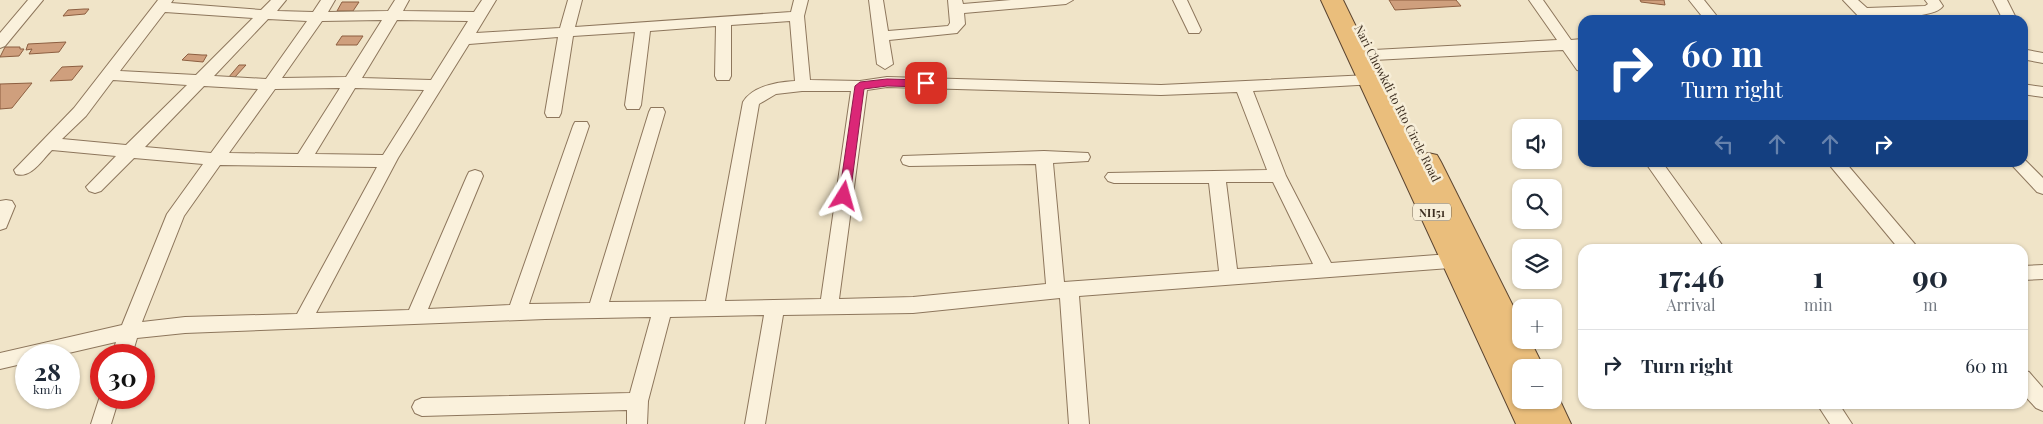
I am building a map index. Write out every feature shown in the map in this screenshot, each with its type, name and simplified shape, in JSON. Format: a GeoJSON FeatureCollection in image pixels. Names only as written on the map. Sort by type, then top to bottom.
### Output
{"type":"FeatureCollection","features":[{"type":"Feature","properties":{"kind":"highway","name":"NH51"},"geometry":{"type":"LineString","coordinates":[[1332,0],[1372,68],[1466,260],[1523,359]]}},
{"type":"Feature","properties":{"kind":"highway","name":"Nari Chowkdi to Rto Circle Road"},"geometry":{"type":"LineString","coordinates":[[1346,0],[1372,68]]}},
{"type":"Feature","properties":{"kind":"highway","name":"NH51"},"geometry":{"type":"LineString","coordinates":[[1466,260],[1532,424]]}},
{"type":"Feature","properties":{"kind":"highway"},"geometry":{"type":"LineString","coordinates":[[1548,409],[1555,424]]}},
{"type":"Feature","properties":{"kind":"street"},"geometry":{"type":"LineString","coordinates":[[0,43],[36,0]]}},
{"type":"Feature","properties":{"kind":"street"},"geometry":{"type":"LineString","coordinates":[[95,187],[279,0]]}},
{"type":"Feature","properties":{"kind":"street"},"geometry":{"type":"LineString","coordinates":[[125,344],[176,214],[328,0]]}},
{"type":"Feature","properties":{"kind":"street"},"geometry":{"type":"LineString","coordinates":[[303,160],[402,0]]}},
{"type":"Feature","properties":{"kind":"street"},"geometry":{"type":"LineString","coordinates":[[302,322],[388,161],[489,0]]}},
{"type":"Feature","properties":{"kind":"street"},"geometry":{"type":"LineString","coordinates":[[553,113],[566,32],[575,0]]}},
{"type":"Feature","properties":{"kind":"street"},"geometry":{"type":"LineString","coordinates":[[800,0],[797,16],[804,85]]}},
{"type":"Feature","properties":{"kind":"street"},"geometry":{"type":"LineString","coordinates":[[876,0],[885,64]]}},
{"type":"Feature","properties":{"kind":"street"},"geometry":{"type":"LineString","coordinates":[[881,36],[952,30],[958,24],[956,4],[1066,0]]}},
{"type":"Feature","properties":{"kind":"street"},"geometry":{"type":"LineString","coordinates":[[1180,0],[1194,30]]}},
{"type":"Feature","properties":{"kind":"street"},"geometry":{"type":"LineString","coordinates":[[1536,0],[1578,60]]}},
{"type":"Feature","properties":{"kind":"street"},"geometry":{"type":"LineString","coordinates":[[1696,0],[1709,15]]}},
{"type":"Feature","properties":{"kind":"street"},"geometry":{"type":"LineString","coordinates":[[1850,0],[1866,15]]}},
{"type":"Feature","properties":{"kind":"street"},"geometry":{"type":"LineString","coordinates":[[1877,15],[1927,10],[1936,6],[1932,0]]}},
{"type":"Feature","properties":{"kind":"street"},"geometry":{"type":"LineString","coordinates":[[2000,0],[2008,15]]}},
{"type":"Feature","properties":{"kind":"street"},"geometry":{"type":"LineString","coordinates":[[22,170],[80,112],[108,75],[173,4],[264,14],[317,17],[479,17]]}},
{"type":"Feature","properties":{"kind":"street"},"geometry":{"type":"LineString","coordinates":[[464,39],[797,16]]}},
{"type":"Feature","properties":{"kind":"street"},"geometry":{"type":"LineString","coordinates":[[723,76],[724,22]]}},
{"type":"Feature","properties":{"kind":"street"},"geometry":{"type":"LineString","coordinates":[[633,105],[644,27]]}},
{"type":"Feature","properties":{"kind":"street"},"geometry":{"type":"LineString","coordinates":[[714,308],[751,102],[765,91],[804,85],[860,86],[887,82],[1161,90],[1243,86],[1372,68],[1578,44]]}},
{"type":"Feature","properties":{"kind":"street"},"geometry":{"type":"LineString","coordinates":[[2028,55],[2043,58]]}},
{"type":"Feature","properties":{"kind":"street"},"geometry":{"type":"LineString","coordinates":[[108,75],[269,84],[351,82],[434,85]]}},
{"type":"Feature","properties":{"kind":"street"},"geometry":{"type":"LineString","coordinates":[[829,306],[860,86]]}},
{"type":"Feature","properties":{"kind":"street"},"geometry":{"type":"LineString","coordinates":[[1243,86],[1278,176],[1326,271]]}},
{"type":"Feature","properties":{"kind":"street"},"geometry":{"type":"LineString","coordinates":[[2028,90],[2043,92]]}},
{"type":"Feature","properties":{"kind":"street"},"geometry":{"type":"LineString","coordinates":[[597,310],[656,112]]}},
{"type":"Feature","properties":{"kind":"street"},"geometry":{"type":"LineString","coordinates":[[517,313],[580,126]]}},
{"type":"Feature","properties":{"kind":"street"},"geometry":{"type":"LineString","coordinates":[[48,144],[216,159],[388,161]]}},
{"type":"Feature","properties":{"kind":"street"},"geometry":{"type":"LineString","coordinates":[[909,160],[1082,157]]}},
{"type":"Feature","properties":{"kind":"street"},"geometry":{"type":"LineString","coordinates":[[1044,158],[1063,290],[1079,424]]}},
{"type":"Feature","properties":{"kind":"street"},"geometry":{"type":"LineString","coordinates":[[1657,167],[1712,244]]}},
{"type":"Feature","properties":{"kind":"street"},"geometry":{"type":"LineString","coordinates":[[1839,167],[1906,244]]}},
{"type":"Feature","properties":{"kind":"street"},"geometry":{"type":"LineString","coordinates":[[2022,167],[2043,188]]}},
{"type":"Feature","properties":{"kind":"street"},"geometry":{"type":"LineString","coordinates":[[415,317],[475,176]]}},
{"type":"Feature","properties":{"kind":"street"},"geometry":{"type":"LineString","coordinates":[[1217,176],[1228,276]]}},
{"type":"Feature","properties":{"kind":"street"},"geometry":{"type":"LineString","coordinates":[[1114,177],[1278,176]]}},
{"type":"Feature","properties":{"kind":"street"},"geometry":{"type":"LineString","coordinates":[[0,223],[6,206]]}},
{"type":"Feature","properties":{"kind":"street"},"geometry":{"type":"LineString","coordinates":[[0,361],[129,331],[185,325],[597,310],[913,305],[1228,276],[1326,271],[1466,260]]}},
{"type":"Feature","properties":{"kind":"street"},"geometry":{"type":"LineString","coordinates":[[2028,272],[2043,272]]}},
{"type":"Feature","properties":{"kind":"street"},"geometry":{"type":"LineString","coordinates":[[755,424],[775,307]]}},
{"type":"Feature","properties":{"kind":"street"},"geometry":{"type":"LineString","coordinates":[[637,424],[638,402],[663,309]]}},
{"type":"Feature","properties":{"kind":"street"},"geometry":{"type":"LineString","coordinates":[[422,408],[638,402]]}},
{"type":"Feature","properties":{"kind":"street"},"geometry":{"type":"LineString","coordinates":[[101,424],[106,409]]}},
{"type":"Feature","properties":{"kind":"street"},"geometry":{"type":"LineString","coordinates":[[1831,409],[1842,424]]}},
{"type":"Feature","properties":{"kind":"building"},"geometry":{"type":"Polygon","coordinates":[[[1389,0],[1456,0],[1461,6],[1395,10],[1389,0]]]}},
{"type":"Feature","properties":{"kind":"building"},"geometry":{"type":"Polygon","coordinates":[[[1640,0],[1664,0],[1665,5],[1641,2],[1640,0]]]}},
{"type":"Feature","properties":{"kind":"building"},"geometry":{"type":"Polygon","coordinates":[[[342,2],[359,2],[353,11],[337,11],[342,2]]]}},
{"type":"Feature","properties":{"kind":"building"},"geometry":{"type":"Polygon","coordinates":[[[89,9],[85,14],[63,16],[68,10],[89,9]]]}},
{"type":"Feature","properties":{"kind":"building"},"geometry":{"type":"Polygon","coordinates":[[[342,36],[363,36],[357,45],[336,45],[342,36]]]}},
{"type":"Feature","properties":{"kind":"building"},"geometry":{"type":"Polygon","coordinates":[[[66,42],[59,52],[29,54],[32,49],[26,50],[28,44],[66,42]]]}},
{"type":"Feature","properties":{"kind":"building"},"geometry":{"type":"Polygon","coordinates":[[[5,47],[20,47],[20,49],[24,49],[19,56],[0,57],[5,47]]]}},
{"type":"Feature","properties":{"kind":"building"},"geometry":{"type":"Polygon","coordinates":[[[188,54],[207,55],[203,62],[182,60],[188,54]]]}},
{"type":"Feature","properties":{"kind":"building"},"geometry":{"type":"Polygon","coordinates":[[[239,65],[246,65],[234,78],[228,78],[239,65]]]}},
{"type":"Feature","properties":{"kind":"building"},"geometry":{"type":"Polygon","coordinates":[[[83,66],[72,80],[50,81],[62,67],[83,66]]]}},
{"type":"Feature","properties":{"kind":"building"},"geometry":{"type":"Polygon","coordinates":[[[32,83],[12,108],[0,109],[0,84],[32,83]]]}},
{"type":"Feature","properties":{"kind":"route"},"geometry":{"type":"LineString","coordinates":[[844,196],[860,86],[887,82],[926,83]]}}]}
